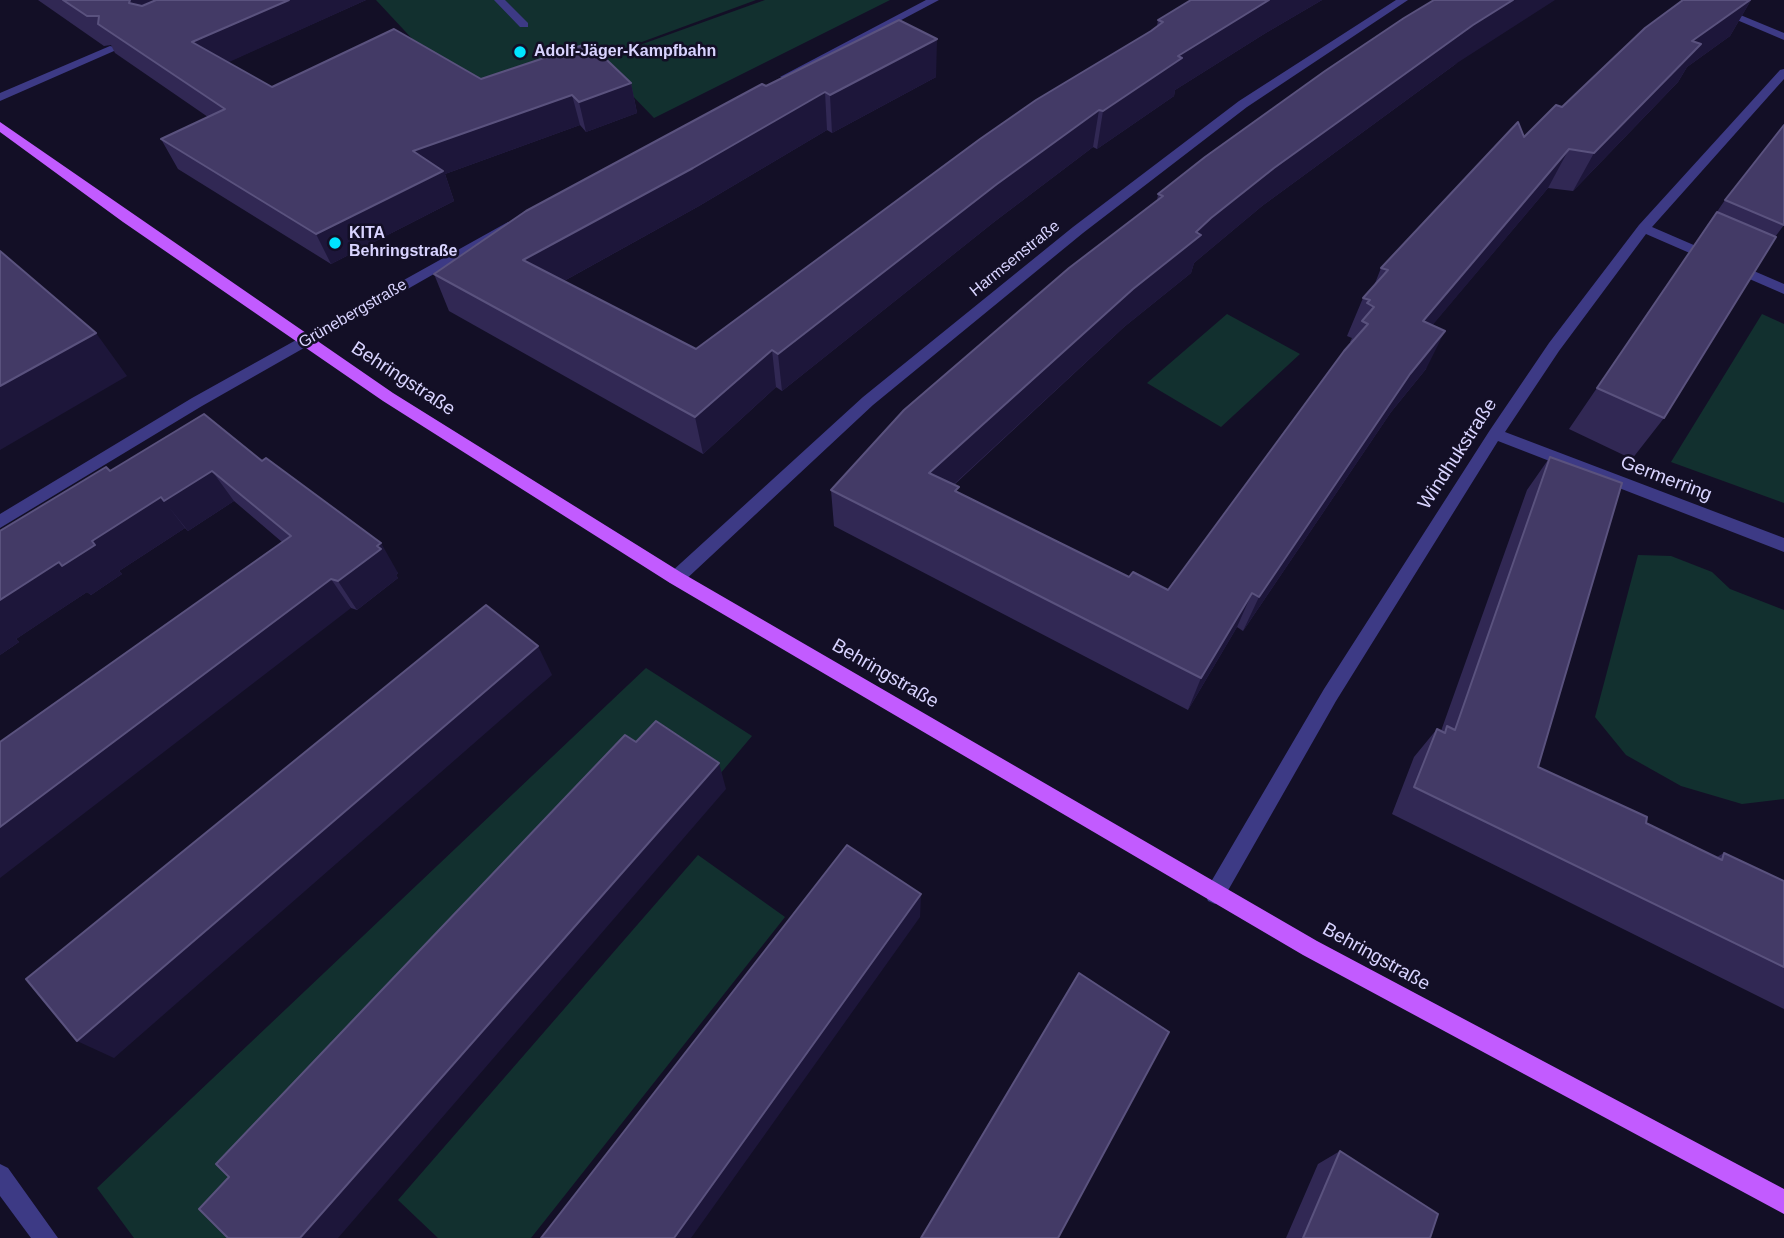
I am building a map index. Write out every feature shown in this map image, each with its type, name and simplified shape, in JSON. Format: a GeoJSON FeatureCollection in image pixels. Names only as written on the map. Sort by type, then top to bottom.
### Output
{"type":"FeatureCollection","features":[{"type":"Feature","properties":{"kind":"main road","name":"Behringstraße"},"geometry":{"type":"LineString","coordinates":[[0,126],[305,342],[565,511],[676,578],[1214,894],[1537,1071],[1784,1202]]}},
{"type":"Feature","properties":{"kind":"street"},"geometry":{"type":"LineString","coordinates":[[499,0],[524,24]]}},
{"type":"Feature","properties":{"kind":"street"},"geometry":{"type":"LineString","coordinates":[[772,85],[934,0]]}},
{"type":"Feature","properties":{"kind":"street","name":"Harmsenstraße"},"geometry":{"type":"LineString","coordinates":[[676,578],[868,401],[1078,230],[1243,104],[1403,0]]}},
{"type":"Feature","properties":{"kind":"street"},"geometry":{"type":"LineString","coordinates":[[1695,0],[1784,37]]}},
{"type":"Feature","properties":{"kind":"street"},"geometry":{"type":"LineString","coordinates":[[0,97],[110,50]]}},
{"type":"Feature","properties":{"kind":"street","name":"Windhukstraße"},"geometry":{"type":"LineString","coordinates":[[1214,894],[1330,695],[1554,347],[1644,228],[1784,72]]}},
{"type":"Feature","properties":{"kind":"street","name":"Grünebergstraße"},"geometry":{"type":"LineString","coordinates":[[0,522],[197,402],[516,222]]}},
{"type":"Feature","properties":{"kind":"street"},"geometry":{"type":"LineString","coordinates":[[1644,228],[1784,289]]}},
{"type":"Feature","properties":{"kind":"street","name":"Germerring"},"geometry":{"type":"LineString","coordinates":[[1495,435],[1784,545]]}},
{"type":"Feature","properties":{"kind":"street"},"geometry":{"type":"LineString","coordinates":[[0,1176],[46,1238]]}},
{"type":"Feature","properties":{"kind":"green space","name":"Adolf-Jäger-Kampfbahn"},"geometry":{"type":"Polygon","coordinates":[[[376,0],[756,0],[473,104],[376,0]]]}},
{"type":"Feature","properties":{"kind":"green space"},"geometry":{"type":"Polygon","coordinates":[[[765,0],[890,0],[654,118],[598,60],[765,0]]]}},
{"type":"Feature","properties":{"kind":"green space"},"geometry":{"type":"Polygon","coordinates":[[[1227,314],[1300,354],[1221,427],[1147,383],[1227,314]]]}},
{"type":"Feature","properties":{"kind":"green space"},"geometry":{"type":"Polygon","coordinates":[[[1762,314],[1784,324],[1784,503],[1671,462],[1762,314]]]}},
{"type":"Feature","properties":{"kind":"green space"},"geometry":{"type":"Polygon","coordinates":[[[1638,555],[1671,556],[1712,572],[1730,589],[1784,610],[1784,799],[1742,804],[1681,786],[1626,755],[1595,717],[1638,555]]]}},
{"type":"Feature","properties":{"kind":"green space"},"geometry":{"type":"Polygon","coordinates":[[[646,668],[752,736],[714,781],[252,1238],[134,1238],[97,1188],[646,668]]]}},
{"type":"Feature","properties":{"kind":"green space"},"geometry":{"type":"Polygon","coordinates":[[[698,855],[785,917],[531,1238],[438,1238],[398,1200],[698,855]]]}},
{"type":"Feature","properties":{"kind":"building"},"geometry":{"type":"Polygon","coordinates":[[[63,0],[130,0],[129,3],[142,6],[156,0],[289,0],[192,42],[272,87],[394,29],[481,79],[589,43],[631,83],[579,102],[572,95],[413,151],[443,171],[316,234],[161,139],[225,109],[98,24],[99,16],[87,16],[63,0]]]}},
{"type":"Feature","properties":{"kind":"building"},"geometry":{"type":"Polygon","coordinates":[[[1191,0],[1269,0],[1178,56],[1182,58],[1103,111],[1099,110],[997,184],[778,354],[772,350],[695,417],[434,274],[526,211],[762,84],[766,86],[899,20],[937,39],[830,95],[825,92],[693,168],[523,260],[696,349],[980,139],[1036,100],[1151,31],[1163,22],[1158,20],[1191,0]]]}},
{"type":"Feature","properties":{"kind":"building"},"geometry":{"type":"Polygon","coordinates":[[[1434,0],[1513,0],[1473,25],[1274,168],[1211,218],[1196,232],[1201,235],[1133,289],[929,473],[959,487],[955,491],[1129,577],[1133,572],[1168,590],[1344,351],[1368,324],[1362,321],[1374,307],[1367,303],[1370,300],[1363,298],[1388,270],[1381,268],[1518,122],[1524,137],[1556,105],[1562,107],[1645,28],[1683,0],[1750,0],[1692,41],[1701,44],[1594,153],[1569,149],[1423,321],[1445,331],[1410,374],[1259,597],[1252,593],[1201,678],[831,490],[904,410],[1069,268],[1163,196],[1158,194],[1325,71],[1434,0]]]}},
{"type":"Feature","properties":{"kind":"building"},"geometry":{"type":"Polygon","coordinates":[[[1784,125],[1784,225],[1725,200],[1784,125]]]}},
{"type":"Feature","properties":{"kind":"building"},"geometry":{"type":"Polygon","coordinates":[[[1717,212],[1776,237],[1664,418],[1597,388],[1717,212]]]}},
{"type":"Feature","properties":{"kind":"building"},"geometry":{"type":"Polygon","coordinates":[[[0,251],[96,333],[0,386],[0,251]]]}},
{"type":"Feature","properties":{"kind":"building"},"geometry":{"type":"Polygon","coordinates":[[[204,414],[262,461],[266,458],[381,543],[377,546],[381,549],[338,581],[331,579],[0,827],[0,742],[291,536],[212,471],[164,501],[161,497],[92,541],[95,545],[62,566],[59,562],[0,600],[0,531],[106,467],[110,471],[204,414]]]}},
{"type":"Feature","properties":{"kind":"building"},"geometry":{"type":"Polygon","coordinates":[[[1550,457],[1622,483],[1538,767],[1647,817],[1646,823],[1722,860],[1724,853],[1784,881],[1784,967],[1414,787],[1437,729],[1445,733],[1447,726],[1455,730],[1550,457]]]}},
{"type":"Feature","properties":{"kind":"building"},"geometry":{"type":"Polygon","coordinates":[[[486,605],[538,646],[77,1041],[26,979],[486,605]]]}},
{"type":"Feature","properties":{"kind":"building"},"geometry":{"type":"Polygon","coordinates":[[[656,721],[719,763],[300,1238],[228,1238],[199,1209],[229,1177],[216,1164],[625,735],[636,742],[656,721]]]}},
{"type":"Feature","properties":{"kind":"building"},"geometry":{"type":"Polygon","coordinates":[[[847,845],[921,894],[674,1238],[541,1238],[847,845]]]}},
{"type":"Feature","properties":{"kind":"building"},"geometry":{"type":"Polygon","coordinates":[[[1079,973],[1169,1032],[1058,1238],[921,1238],[1079,973]]]}},
{"type":"Feature","properties":{"kind":"building"},"geometry":{"type":"Polygon","coordinates":[[[1340,1151],[1438,1214],[1430,1238],[1303,1238],[1340,1151]]]}},
{"type":"Feature","properties":{"kind":"place","name":"Adolf-Jäger-Kampfbahn"},"geometry":{"type":"Point","coordinates":[520,52]}},
{"type":"Feature","properties":{"kind":"place","name":"KITA Behringstraße"},"geometry":{"type":"Point","coordinates":[335,243]}}]}
